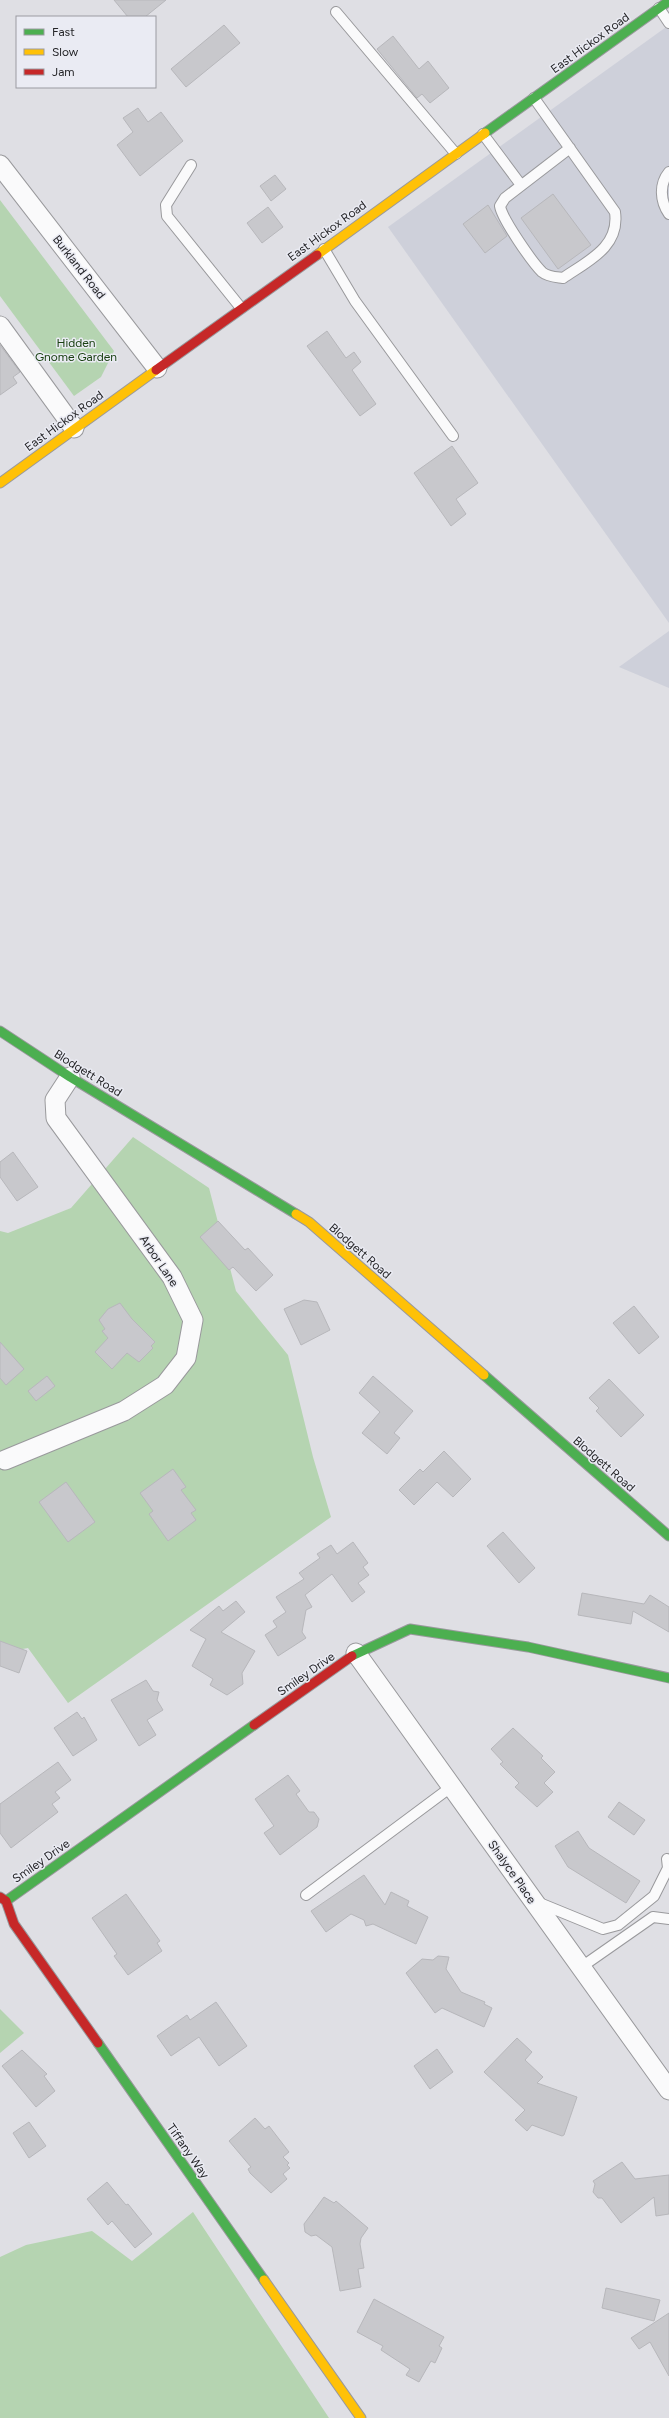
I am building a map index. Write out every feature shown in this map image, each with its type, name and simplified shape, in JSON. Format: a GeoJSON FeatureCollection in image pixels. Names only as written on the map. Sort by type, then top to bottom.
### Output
{"type":"FeatureCollection","features":[{"type":"Feature","properties":{"kind":"street","name":"East Hickox Road"},"geometry":{"type":"LineString","coordinates":[[0,483],[157,368],[669,1]]}},
{"type":"Feature","properties":{"kind":"street","name":"Burkland Road"},"geometry":{"type":"LineString","coordinates":[[0,165],[157,368]]}},
{"type":"Feature","properties":{"kind":"street"},"geometry":{"type":"LineString","coordinates":[[0,326],[74,428]]}},
{"type":"Feature","properties":{"kind":"street","name":"Blodgett Road"},"geometry":{"type":"LineString","coordinates":[[0,1031],[70,1077],[309,1222],[669,1536]]}},
{"type":"Feature","properties":{"kind":"street","name":"Arbor Lane"},"geometry":{"type":"LineString","coordinates":[[5,1460],[124,1411],[165,1385],[186,1358],[193,1320],[172,1277],[56,1118],[55,1100],[70,1077]]}},
{"type":"Feature","properties":{"kind":"street","name":"Smiley Drive"},"geometry":{"type":"LineString","coordinates":[[3,1899],[356,1653],[410,1629],[528,1647],[669,1678]]}},
{"type":"Feature","properties":{"kind":"street","name":"Shalyce Place"},"geometry":{"type":"LineString","coordinates":[[356,1653],[580,1968],[669,2090]]}},
{"type":"Feature","properties":{"kind":"street","name":"Tiffany Way"},"geometry":{"type":"LineString","coordinates":[[3,1899],[14,1924],[361,2418]]}},
{"type":"Feature","properties":{"kind":"lane"},"geometry":{"type":"LineString","coordinates":[[659,8],[669,23]]}},
{"type":"Feature","properties":{"kind":"lane"},"geometry":{"type":"LineString","coordinates":[[336,12],[456,154]]}},
{"type":"Feature","properties":{"kind":"lane"},"geometry":{"type":"LineString","coordinates":[[534,98],[570,148],[615,212],[617,224],[612,237],[601,251],[563,278],[554,277],[543,272],[511,229],[502,214],[500,206],[502,200],[570,148]]}},
{"type":"Feature","properties":{"kind":"lane"},"geometry":{"type":"LineString","coordinates":[[483,134],[521,185]]}},
{"type":"Feature","properties":{"kind":"lane"},"geometry":{"type":"LineString","coordinates":[[192,165],[166,205],[168,216],[241,308]]}},
{"type":"Feature","properties":{"kind":"lane"},"geometry":{"type":"LineString","coordinates":[[669,172],[664,178],[662,191],[663,206],[669,214]]}},
{"type":"Feature","properties":{"kind":"lane"},"geometry":{"type":"LineString","coordinates":[[324,249],[355,301],[453,436]]}},
{"type":"Feature","properties":{"kind":"lane"},"geometry":{"type":"LineString","coordinates":[[306,1895],[451,1787]]}},
{"type":"Feature","properties":{"kind":"lane"},"geometry":{"type":"LineString","coordinates":[[532,1900],[603,1929],[618,1925],[654,1896],[668,1868],[667,1859]]}},
{"type":"Feature","properties":{"kind":"lane"},"geometry":{"type":"LineString","coordinates":[[580,1968],[653,1917],[669,1919]]}},
{"type":"Feature","properties":{"kind":"shaded area"},"geometry":{"type":"Polygon","coordinates":[[[669,25],[669,623],[388,227],[669,25]]]}},
{"type":"Feature","properties":{"kind":"shaded area"},"geometry":{"type":"Polygon","coordinates":[[[669,631],[669,688],[619,667],[669,631]]]}},
{"type":"Feature","properties":{"kind":"green space","name":"Hidden Gnome Garden"},"geometry":{"type":"Polygon","coordinates":[[[0,200],[114,351],[101,377],[74,396],[0,296],[0,200]]]}},
{"type":"Feature","properties":{"kind":"green space"},"geometry":{"type":"Polygon","coordinates":[[[133,1137],[209,1188],[236,1291],[288,1355],[313,1457],[331,1517],[68,1703],[28,1648],[0,1653],[0,1231],[8,1233],[71,1208],[133,1137]]]}},
{"type":"Feature","properties":{"kind":"green space"},"geometry":{"type":"Polygon","coordinates":[[[0,2009],[24,2033],[0,2053],[0,2009]]]}},
{"type":"Feature","properties":{"kind":"green space"},"geometry":{"type":"Polygon","coordinates":[[[193,2212],[329,2418],[0,2418],[0,2257],[26,2245],[92,2231],[132,2261],[193,2212]]]}},
{"type":"Feature","properties":{"kind":"building"},"geometry":{"type":"Polygon","coordinates":[[[114,0],[166,0],[146,16],[127,16],[114,0]]]}},
{"type":"Feature","properties":{"kind":"building"},"geometry":{"type":"Polygon","coordinates":[[[224,25],[240,43],[186,87],[171,69],[224,25]]]}},
{"type":"Feature","properties":{"kind":"building"},"geometry":{"type":"Polygon","coordinates":[[[393,36],[419,69],[428,61],[449,88],[430,103],[422,94],[417,98],[377,49],[393,36]]]}},
{"type":"Feature","properties":{"kind":"building"},"geometry":{"type":"Polygon","coordinates":[[[138,108],[148,122],[161,112],[183,141],[140,176],[117,145],[133,132],[123,118],[138,108]]]}},
{"type":"Feature","properties":{"kind":"building"},"geometry":{"type":"Polygon","coordinates":[[[275,175],[286,189],[271,201],[260,186],[275,175]]]}},
{"type":"Feature","properties":{"kind":"building"},"geometry":{"type":"Polygon","coordinates":[[[553,194],[591,245],[558,269],[521,218],[553,194]]]}},
{"type":"Feature","properties":{"kind":"building"},"geometry":{"type":"Polygon","coordinates":[[[488,205],[507,236],[485,253],[463,224],[488,205]]]}},
{"type":"Feature","properties":{"kind":"building"},"geometry":{"type":"Polygon","coordinates":[[[268,207],[283,227],[262,243],[247,223],[268,207]]]}},
{"type":"Feature","properties":{"kind":"building"},"geometry":{"type":"Polygon","coordinates":[[[327,331],[346,358],[354,352],[361,362],[352,370],[376,404],[360,416],[307,346],[327,331]]]}},
{"type":"Feature","properties":{"kind":"building"},"geometry":{"type":"Polygon","coordinates":[[[0,345],[20,372],[13,377],[17,383],[0,395],[0,345]]]}},
{"type":"Feature","properties":{"kind":"building"},"geometry":{"type":"Polygon","coordinates":[[[452,446],[478,483],[456,499],[466,514],[451,526],[414,473],[452,446]]]}},
{"type":"Feature","properties":{"kind":"building"},"geometry":{"type":"Polygon","coordinates":[[[13,1152],[38,1187],[17,1201],[0,1177],[0,1162],[13,1152]]]}},
{"type":"Feature","properties":{"kind":"building"},"geometry":{"type":"Polygon","coordinates":[[[218,1221],[245,1250],[248,1248],[273,1275],[256,1291],[233,1267],[229,1270],[200,1237],[218,1221]]]}},
{"type":"Feature","properties":{"kind":"building"},"geometry":{"type":"Polygon","coordinates":[[[304,1300],[317,1302],[330,1330],[301,1345],[284,1309],[304,1300]]]}},
{"type":"Feature","properties":{"kind":"building"},"geometry":{"type":"Polygon","coordinates":[[[120,1303],[132,1319],[155,1342],[151,1346],[153,1348],[139,1362],[127,1353],[112,1369],[95,1352],[108,1338],[102,1331],[105,1329],[99,1320],[108,1309],[120,1303]]]}},
{"type":"Feature","properties":{"kind":"building"},"geometry":{"type":"Polygon","coordinates":[[[634,1306],[659,1337],[639,1354],[613,1323],[634,1306]]]}},
{"type":"Feature","properties":{"kind":"building"},"geometry":{"type":"Polygon","coordinates":[[[0,1342],[24,1369],[6,1385],[0,1378],[0,1342]]]}},
{"type":"Feature","properties":{"kind":"building"},"geometry":{"type":"Polygon","coordinates":[[[47,1376],[55,1386],[36,1401],[28,1391],[47,1376]]]}},
{"type":"Feature","properties":{"kind":"building"},"geometry":{"type":"Polygon","coordinates":[[[373,1376],[413,1411],[394,1433],[400,1438],[387,1454],[362,1433],[380,1412],[359,1393],[373,1376]]]}},
{"type":"Feature","properties":{"kind":"building"},"geometry":{"type":"Polygon","coordinates":[[[609,1379],[644,1415],[621,1437],[596,1411],[599,1408],[589,1398],[609,1379]]]}},
{"type":"Feature","properties":{"kind":"building"},"geometry":{"type":"Polygon","coordinates":[[[444,1451],[471,1479],[453,1497],[437,1482],[414,1505],[399,1490],[420,1469],[423,1472],[444,1451]]]}},
{"type":"Feature","properties":{"kind":"building"},"geometry":{"type":"Polygon","coordinates":[[[173,1469],[186,1487],[181,1490],[196,1510],[191,1513],[196,1520],[168,1541],[149,1514],[153,1511],[140,1493],[173,1469]]]}},
{"type":"Feature","properties":{"kind":"building"},"geometry":{"type":"Polygon","coordinates":[[[66,1482],[95,1522],[68,1542],[39,1502],[66,1482]]]}},
{"type":"Feature","properties":{"kind":"building"},"geometry":{"type":"Polygon","coordinates":[[[503,1532],[535,1568],[519,1583],[487,1546],[503,1532]]]}},
{"type":"Feature","properties":{"kind":"building"},"geometry":{"type":"Polygon","coordinates":[[[353,1542],[368,1563],[363,1567],[369,1575],[358,1583],[365,1592],[352,1602],[332,1574],[305,1595],[312,1607],[306,1610],[302,1632],[306,1638],[278,1656],[265,1635],[277,1627],[273,1621],[286,1612],[276,1597],[304,1579],[299,1573],[320,1558],[317,1554],[331,1545],[337,1554],[353,1542]]]}},
{"type":"Feature","properties":{"kind":"building"},"geometry":{"type":"Polygon","coordinates":[[[582,1593],[644,1604],[650,1595],[669,1607],[669,1632],[633,1611],[631,1624],[578,1615],[582,1593]]]}},
{"type":"Feature","properties":{"kind":"building"},"geometry":{"type":"Polygon","coordinates":[[[236,1601],[245,1612],[221,1632],[255,1651],[242,1673],[243,1684],[227,1695],[210,1685],[213,1679],[192,1666],[206,1639],[190,1630],[219,1606],[223,1611],[236,1601]]]}},
{"type":"Feature","properties":{"kind":"building"},"geometry":{"type":"Polygon","coordinates":[[[0,1641],[27,1651],[19,1673],[0,1666],[0,1641]]]}},
{"type":"Feature","properties":{"kind":"building"},"geometry":{"type":"Polygon","coordinates":[[[146,1680],[153,1691],[159,1692],[157,1700],[163,1710],[147,1720],[156,1735],[139,1746],[111,1700],[146,1680]]]}},
{"type":"Feature","properties":{"kind":"building"},"geometry":{"type":"Polygon","coordinates":[[[77,1712],[82,1719],[84,1717],[97,1740],[73,1756],[54,1728],[77,1712]]]}},
{"type":"Feature","properties":{"kind":"building"},"geometry":{"type":"Polygon","coordinates":[[[513,1728],[543,1756],[541,1758],[555,1772],[544,1783],[553,1792],[537,1807],[515,1787],[519,1783],[500,1764],[503,1762],[491,1749],[513,1728]]]}},
{"type":"Feature","properties":{"kind":"building"},"geometry":{"type":"Polygon","coordinates":[[[58,1762],[71,1780],[55,1792],[60,1798],[52,1804],[58,1812],[11,1848],[0,1833],[0,1804],[58,1762]]]}},
{"type":"Feature","properties":{"kind":"building"},"geometry":{"type":"Polygon","coordinates":[[[288,1775],[300,1791],[296,1794],[309,1812],[314,1812],[319,1819],[317,1827],[280,1855],[264,1833],[274,1826],[255,1799],[288,1775]]]}},
{"type":"Feature","properties":{"kind":"building"},"geometry":{"type":"Polygon","coordinates":[[[619,1802],[645,1820],[634,1835],[608,1817],[619,1802]]]}},
{"type":"Feature","properties":{"kind":"building"},"geometry":{"type":"Polygon","coordinates":[[[578,1831],[589,1848],[640,1881],[626,1903],[568,1867],[555,1846],[578,1831]]]}},
{"type":"Feature","properties":{"kind":"building"},"geometry":{"type":"Polygon","coordinates":[[[364,1875],[385,1905],[391,1892],[409,1901],[407,1906],[428,1917],[416,1944],[373,1924],[366,1926],[364,1920],[351,1914],[326,1932],[311,1911],[364,1875]]]}},
{"type":"Feature","properties":{"kind":"building"},"geometry":{"type":"Polygon","coordinates":[[[126,1894],[160,1941],[157,1943],[162,1951],[128,1975],[114,1956],[117,1954],[92,1918],[126,1894]]]}},
{"type":"Feature","properties":{"kind":"building"},"geometry":{"type":"Polygon","coordinates":[[[438,1956],[449,1957],[446,1969],[461,1992],[485,2002],[484,2004],[492,2008],[484,2027],[442,2008],[435,2013],[406,1973],[422,1959],[433,1960],[438,1956]]]}},
{"type":"Feature","properties":{"kind":"building"},"geometry":{"type":"Polygon","coordinates":[[[216,2002],[247,2046],[219,2066],[199,2037],[171,2056],[157,2036],[187,2015],[190,2020],[216,2002]]]}},
{"type":"Feature","properties":{"kind":"building"},"geometry":{"type":"Polygon","coordinates":[[[517,2038],[532,2052],[525,2060],[543,2077],[537,2083],[577,2097],[564,2135],[562,2136],[532,2125],[527,2131],[515,2120],[525,2110],[484,2072],[517,2038]]]}},
{"type":"Feature","properties":{"kind":"building"},"geometry":{"type":"Polygon","coordinates":[[[437,2049],[453,2072],[430,2089],[414,2066],[437,2049]]]}},
{"type":"Feature","properties":{"kind":"building"},"geometry":{"type":"Polygon","coordinates":[[[22,2050],[47,2074],[44,2076],[55,2091],[36,2107],[2,2066],[22,2050]]]}},
{"type":"Feature","properties":{"kind":"building"},"geometry":{"type":"Polygon","coordinates":[[[255,2118],[265,2129],[269,2126],[289,2152],[283,2157],[289,2163],[287,2165],[290,2168],[283,2174],[287,2179],[271,2193],[250,2173],[248,2169],[251,2167],[229,2141],[255,2118]]]}},
{"type":"Feature","properties":{"kind":"building"},"geometry":{"type":"Polygon","coordinates":[[[29,2122],[46,2146],[29,2158],[13,2133],[29,2122]]]}},
{"type":"Feature","properties":{"kind":"building"},"geometry":{"type":"Polygon","coordinates":[[[622,2162],[635,2179],[669,2175],[669,2214],[656,2216],[654,2197],[621,2223],[602,2198],[598,2198],[593,2192],[595,2184],[593,2181],[622,2162]]]}},
{"type":"Feature","properties":{"kind":"building"},"geometry":{"type":"Polygon","coordinates":[[[107,2182],[126,2205],[128,2204],[152,2234],[135,2248],[112,2221],[108,2225],[87,2199],[107,2182]]]}},
{"type":"Feature","properties":{"kind":"building"},"geometry":{"type":"Polygon","coordinates":[[[324,2197],[334,2203],[336,2201],[368,2228],[361,2238],[360,2244],[364,2268],[358,2269],[361,2287],[340,2291],[332,2247],[316,2235],[311,2236],[305,2232],[304,2224],[324,2197]]]}},
{"type":"Feature","properties":{"kind":"building"},"geometry":{"type":"Polygon","coordinates":[[[606,2288],[660,2300],[654,2321],[602,2308],[606,2288]]]}},
{"type":"Feature","properties":{"kind":"building"},"geometry":{"type":"Polygon","coordinates":[[[374,2299],[444,2337],[439,2346],[442,2348],[435,2363],[431,2361],[419,2382],[406,2375],[410,2369],[381,2350],[383,2346],[357,2332],[374,2299]]]}},
{"type":"Feature","properties":{"kind":"building"},"geometry":{"type":"Polygon","coordinates":[[[669,2313],[669,2376],[650,2342],[639,2349],[631,2338],[669,2313]]]}},
{"type":"Feature","properties":{"kind":"traffic: fast"},"geometry":{"type":"LineString","coordinates":[[485,133],[669,1]]}},
{"type":"Feature","properties":{"kind":"traffic: fast"},"geometry":{"type":"LineString","coordinates":[[0,1031],[70,1077],[296,1214]]}},
{"type":"Feature","properties":{"kind":"traffic: fast"},"geometry":{"type":"LineString","coordinates":[[484,1375],[669,1536]]}},
{"type":"Feature","properties":{"kind":"traffic: fast"},"geometry":{"type":"LineString","coordinates":[[352,1656],[410,1629],[528,1647],[669,1678]]}},
{"type":"Feature","properties":{"kind":"traffic: fast"},"geometry":{"type":"LineString","coordinates":[[6,1901],[254,1725]]}},
{"type":"Feature","properties":{"kind":"traffic: fast"},"geometry":{"type":"LineString","coordinates":[[98,2043],[264,2280]]}},
{"type":"Feature","properties":{"kind":"traffic: slow"},"geometry":{"type":"LineString","coordinates":[[317,255],[485,133]]}},
{"type":"Feature","properties":{"kind":"traffic: slow"},"geometry":{"type":"LineString","coordinates":[[0,483],[156,370]]}},
{"type":"Feature","properties":{"kind":"traffic: slow"},"geometry":{"type":"LineString","coordinates":[[296,1214],[309,1222],[484,1375]]}},
{"type":"Feature","properties":{"kind":"traffic: slow"},"geometry":{"type":"LineString","coordinates":[[264,2280],[361,2418]]}},
{"type":"Feature","properties":{"kind":"traffic: jam"},"geometry":{"type":"LineString","coordinates":[[156,370],[317,255]]}},
{"type":"Feature","properties":{"kind":"traffic: jam"},"geometry":{"type":"LineString","coordinates":[[254,1725],[352,1656]]}},
{"type":"Feature","properties":{"kind":"traffic: jam"},"geometry":{"type":"LineString","coordinates":[[0,1897],[6,1901],[14,1924],[98,2043]]}}]}
